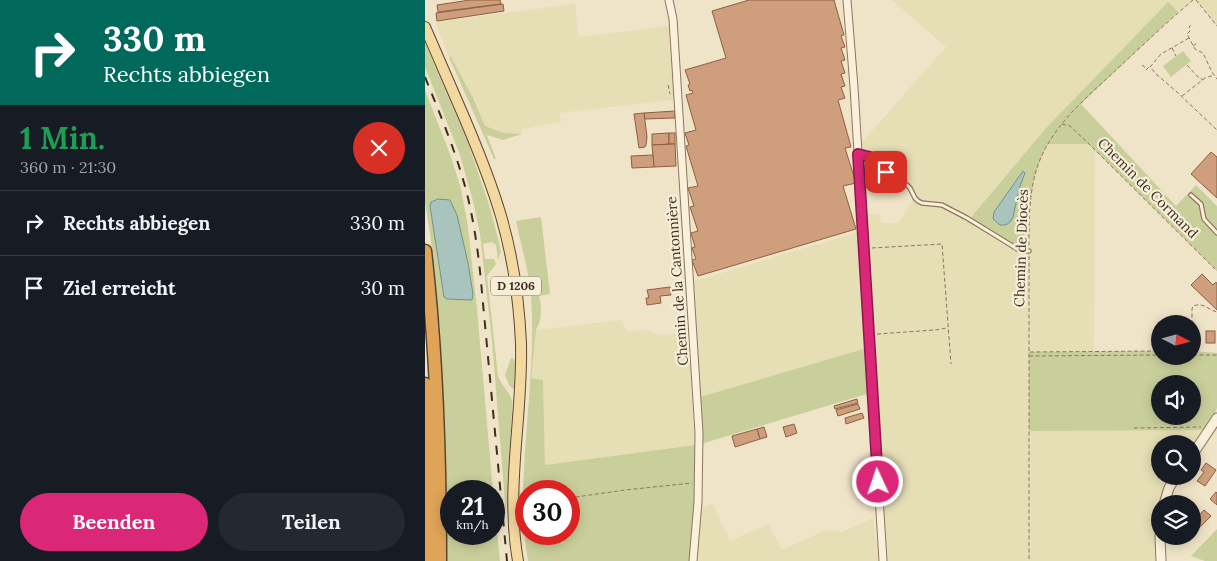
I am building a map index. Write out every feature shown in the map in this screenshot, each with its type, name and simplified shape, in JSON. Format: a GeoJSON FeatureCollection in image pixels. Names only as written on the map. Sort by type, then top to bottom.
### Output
{"type":"FeatureCollection","features":[{"type":"Feature","properties":{"kind":"highway"},"geometry":{"type":"LineString","coordinates":[[425,251],[437,390],[440,561]]}},
{"type":"Feature","properties":{"kind":"highway"},"geometry":{"type":"LineString","coordinates":[[425,384],[429,561]]}},
{"type":"Feature","properties":{"kind":"main road","name":"D 1206"},"geometry":{"type":"LineString","coordinates":[[425,27],[491,186],[505,231],[513,267],[521,344],[513,500],[513,534],[518,561]]}},
{"type":"Feature","properties":{"kind":"street","name":"Chemin de la Cantonnière"},"geometry":{"type":"LineString","coordinates":[[669,0],[673,26],[699,433],[697,519],[693,561]]}},
{"type":"Feature","properties":{"kind":"street"},"geometry":{"type":"LineString","coordinates":[[847,0],[883,561]]}},
{"type":"Feature","properties":{"kind":"street"},"geometry":{"type":"LineString","coordinates":[[1201,443],[1217,418]]}},
{"type":"Feature","properties":{"kind":"street"},"geometry":{"type":"LineString","coordinates":[[1160,545],[1161,561]]}},
{"type":"Feature","properties":{"kind":"lane"},"geometry":{"type":"LineString","coordinates":[[858,154],[870,157],[886,172],[907,185],[918,201],[941,205],[967,218],[1019,250],[1029,250]]}},
{"type":"Feature","properties":{"kind":"lane"},"geometry":{"type":"LineString","coordinates":[[1191,195],[1201,204],[1204,220],[1217,233]]}},
{"type":"Feature","properties":{"kind":"path"},"geometry":{"type":"LineString","coordinates":[[1194,0],[1217,26]]}},
{"type":"Feature","properties":{"kind":"path","name":"Chemin de Diocès"},"geometry":{"type":"LineString","coordinates":[[1029,561],[1029,207],[1033,180],[1043,152],[1062,124],[1080,104],[1194,0]]}},
{"type":"Feature","properties":{"kind":"path"},"geometry":{"type":"LineString","coordinates":[[1191,25],[1189,27],[1190,31],[1187,34],[1196,50],[1203,53],[1217,79]]}},
{"type":"Feature","properties":{"kind":"path"},"geometry":{"type":"LineString","coordinates":[[1142,65],[1146,70],[1161,54],[1189,38]]}},
{"type":"Feature","properties":{"kind":"path"},"geometry":{"type":"LineString","coordinates":[[1193,46],[1198,42]]}},
{"type":"Feature","properties":{"kind":"path"},"geometry":{"type":"LineString","coordinates":[[1171,48],[1176,56]]}},
{"type":"Feature","properties":{"kind":"path"},"geometry":{"type":"LineString","coordinates":[[1187,65],[1203,80]]}},
{"type":"Feature","properties":{"kind":"path"},"geometry":{"type":"LineString","coordinates":[[1150,67],[1217,130]]}},
{"type":"Feature","properties":{"kind":"path"},"geometry":{"type":"LineString","coordinates":[[1181,96],[1209,76],[1214,75]]}},
{"type":"Feature","properties":{"kind":"path"},"geometry":{"type":"LineString","coordinates":[[668,85],[672,98]]}},
{"type":"Feature","properties":{"kind":"path","name":"Chemin de Cormand"},"geometry":{"type":"LineString","coordinates":[[1062,124],[1070,126],[1089,144],[1217,271]]}},
{"type":"Feature","properties":{"kind":"path"},"geometry":{"type":"LineString","coordinates":[[863,249],[942,244],[951,364]]}},
{"type":"Feature","properties":{"kind":"path"},"geometry":{"type":"LineString","coordinates":[[1192,315],[1193,306],[1197,304],[1202,304],[1217,312]]}},
{"type":"Feature","properties":{"kind":"path"},"geometry":{"type":"LineString","coordinates":[[869,334],[948,328]]}},
{"type":"Feature","properties":{"kind":"path"},"geometry":{"type":"LineString","coordinates":[[1029,352],[1151,351]]}},
{"type":"Feature","properties":{"kind":"path"},"geometry":{"type":"LineString","coordinates":[[1201,355],[1217,354]]}},
{"type":"Feature","properties":{"kind":"path"},"geometry":{"type":"LineString","coordinates":[[1029,356],[1151,355]]}},
{"type":"Feature","properties":{"kind":"path"},"geometry":{"type":"LineString","coordinates":[[1134,428],[1212,427]]}},
{"type":"Feature","properties":{"kind":"path"},"geometry":{"type":"LineString","coordinates":[[580,496],[698,482]]}},
{"type":"Feature","properties":{"kind":"shaded area"},"geometry":{"type":"Polygon","coordinates":[[[892,0],[1193,0],[1178,12],[1167,3],[1047,127],[968,222],[1029,254],[1031,189],[1039,162],[1048,143],[1089,144],[1095,151],[1094,351],[1029,352],[1029,430],[1204,430],[1201,435],[1151,435],[1151,485],[1165,485],[1162,495],[1151,495],[1151,545],[1155,545],[1156,561],[885,561],[864,214],[880,214],[881,223],[899,223],[916,193],[863,164],[862,142],[946,47],[892,0]]]}},
{"type":"Feature","properties":{"kind":"shaded area"},"geometry":{"type":"Polygon","coordinates":[[[1196,0],[1217,0],[1217,26],[1196,0]]]}},
{"type":"Feature","properties":{"kind":"shaded area"},"geometry":{"type":"Polygon","coordinates":[[[575,4],[578,37],[670,26],[675,100],[559,113],[561,122],[522,129],[522,134],[504,133],[485,126],[473,98],[451,57],[449,57],[435,22],[575,4]]]}},
{"type":"Feature","properties":{"kind":"shaded area"},"geometry":{"type":"Polygon","coordinates":[[[858,232],[867,348],[700,397],[692,282],[858,232]]]}},
{"type":"Feature","properties":{"kind":"shaded area"},"geometry":{"type":"Polygon","coordinates":[[[622,320],[626,331],[646,330],[659,335],[688,333],[695,445],[545,465],[543,380],[530,378],[536,330],[622,320]]]}},
{"type":"Feature","properties":{"kind":"shaded area"},"geometry":{"type":"Polygon","coordinates":[[[713,504],[730,541],[768,524],[782,550],[824,531],[842,532],[873,518],[879,561],[697,561],[701,508],[713,504]]]}},
{"type":"Feature","properties":{"kind":"green space"},"geometry":{"type":"Polygon","coordinates":[[[1168,2],[1178,12],[1081,104],[1176,206],[1196,185],[1217,206],[1217,271],[1089,144],[1048,144],[1041,158],[1033,184],[1029,254],[1023,254],[967,222],[1047,127],[1168,2]]]}},
{"type":"Feature","properties":{"kind":"green space"},"geometry":{"type":"Polygon","coordinates":[[[425,43],[467,140],[491,211],[501,251],[498,260],[496,245],[492,242],[483,244],[485,259],[494,259],[496,264],[487,276],[498,376],[512,400],[506,514],[505,480],[503,480],[492,341],[480,234],[460,155],[425,67],[425,43]]]}},
{"type":"Feature","properties":{"kind":"green space"},"geometry":{"type":"Polygon","coordinates":[[[1183,51],[1191,61],[1171,77],[1163,66],[1183,51]]]}},
{"type":"Feature","properties":{"kind":"green space"},"geometry":{"type":"Polygon","coordinates":[[[449,57],[451,57],[473,98],[485,126],[504,133],[522,134],[503,140],[487,135],[496,159],[494,159],[449,57]]]}},
{"type":"Feature","properties":{"kind":"green space"},"geometry":{"type":"Polygon","coordinates":[[[425,90],[451,157],[461,189],[468,227],[492,480],[446,480],[440,328],[425,203],[425,90]]]}},
{"type":"Feature","properties":{"kind":"green space"},"geometry":{"type":"Polygon","coordinates":[[[541,217],[550,294],[539,296],[541,313],[536,330],[531,378],[543,380],[545,465],[695,445],[696,488],[689,561],[528,561],[526,545],[580,545],[580,480],[524,480],[532,348],[529,277],[516,221],[541,217]]]}},
{"type":"Feature","properties":{"kind":"green space"},"geometry":{"type":"Polygon","coordinates":[[[867,348],[870,393],[701,444],[700,397],[867,348]]]}},
{"type":"Feature","properties":{"kind":"green space"},"geometry":{"type":"Polygon","coordinates":[[[1151,351],[1151,365],[1201,365],[1201,352],[1217,353],[1217,408],[1211,422],[1204,430],[1029,431],[1029,352],[1151,351]]]}},
{"type":"Feature","properties":{"kind":"green space"},"geometry":{"type":"Polygon","coordinates":[[[511,358],[515,362],[513,389],[505,375],[511,358]]]}},
{"type":"Feature","properties":{"kind":"green space"},"geometry":{"type":"Polygon","coordinates":[[[1217,529],[1217,561],[1205,561],[1191,556],[1217,529]]]}},
{"type":"Feature","properties":{"kind":"green space"},"geometry":{"type":"Polygon","coordinates":[[[447,545],[499,545],[500,561],[447,561],[447,545]]]}},
{"type":"Feature","properties":{"kind":"water"},"geometry":{"type":"Polygon","coordinates":[[[1023,171],[1025,173],[1013,217],[1006,225],[1000,225],[993,219],[994,212],[1023,171]]]}},
{"type":"Feature","properties":{"kind":"water"},"geometry":{"type":"Polygon","coordinates":[[[438,199],[450,200],[457,215],[468,263],[473,294],[472,300],[447,299],[444,297],[430,206],[431,202],[438,199]]]}},
{"type":"Feature","properties":{"kind":"building"},"geometry":{"type":"Polygon","coordinates":[[[470,0],[500,0],[501,4],[438,12],[437,5],[470,0]]]}},
{"type":"Feature","properties":{"kind":"building"},"geometry":{"type":"Polygon","coordinates":[[[749,0],[834,0],[844,35],[841,36],[845,47],[841,48],[845,60],[841,61],[845,73],[841,74],[845,86],[841,87],[845,98],[838,100],[851,147],[845,148],[856,183],[843,186],[856,229],[698,276],[692,260],[696,259],[692,248],[695,247],[691,233],[698,231],[690,207],[694,206],[688,188],[698,186],[686,146],[689,145],[685,133],[696,130],[686,95],[693,93],[692,90],[690,91],[688,85],[690,84],[685,70],[726,58],[712,11],[749,0]]]}},
{"type":"Feature","properties":{"kind":"building"},"geometry":{"type":"Polygon","coordinates":[[[503,4],[504,11],[437,21],[436,13],[503,4]]]}},
{"type":"Feature","properties":{"kind":"building"},"geometry":{"type":"Polygon","coordinates":[[[675,111],[675,118],[644,119],[644,113],[675,111]]]}},
{"type":"Feature","properties":{"kind":"building"},"geometry":{"type":"Polygon","coordinates":[[[644,113],[646,145],[639,148],[634,114],[644,113]]]}},
{"type":"Feature","properties":{"kind":"building"},"geometry":{"type":"Polygon","coordinates":[[[669,133],[669,144],[652,145],[652,134],[669,133]]]}},
{"type":"Feature","properties":{"kind":"building"},"geometry":{"type":"Polygon","coordinates":[[[669,133],[675,133],[675,144],[669,144],[669,133]]]}},
{"type":"Feature","properties":{"kind":"building"},"geometry":{"type":"Polygon","coordinates":[[[675,144],[676,166],[654,167],[652,145],[675,144]]]}},
{"type":"Feature","properties":{"kind":"building"},"geometry":{"type":"Polygon","coordinates":[[[1211,152],[1217,157],[1217,198],[1191,174],[1211,152]]]}},
{"type":"Feature","properties":{"kind":"building"},"geometry":{"type":"Polygon","coordinates":[[[653,155],[654,167],[632,168],[631,156],[653,155]]]}},
{"type":"Feature","properties":{"kind":"building"},"geometry":{"type":"Polygon","coordinates":[[[1202,274],[1213,285],[1216,282],[1217,284],[1217,310],[1191,285],[1202,274]]]}},
{"type":"Feature","properties":{"kind":"building"},"geometry":{"type":"Polygon","coordinates":[[[670,287],[671,295],[660,296],[661,303],[647,305],[646,298],[649,298],[647,290],[670,287]]]}},
{"type":"Feature","properties":{"kind":"building"},"geometry":{"type":"Polygon","coordinates":[[[1206,331],[1215,331],[1215,343],[1206,343],[1206,331]]]}},
{"type":"Feature","properties":{"kind":"building"},"geometry":{"type":"Polygon","coordinates":[[[857,399],[858,403],[835,409],[834,406],[857,399]]]}},
{"type":"Feature","properties":{"kind":"building"},"geometry":{"type":"Polygon","coordinates":[[[858,404],[860,409],[838,416],[836,410],[858,404]]]}},
{"type":"Feature","properties":{"kind":"building"},"geometry":{"type":"Polygon","coordinates":[[[862,413],[864,418],[846,424],[845,418],[862,413]]]}},
{"type":"Feature","properties":{"kind":"building"},"geometry":{"type":"Polygon","coordinates":[[[794,424],[797,433],[786,437],[783,427],[794,424]]]}},
{"type":"Feature","properties":{"kind":"building"},"geometry":{"type":"Polygon","coordinates":[[[764,427],[767,437],[760,439],[757,429],[764,427]]]}},
{"type":"Feature","properties":{"kind":"building"},"geometry":{"type":"Polygon","coordinates":[[[757,429],[760,439],[735,447],[732,436],[757,429]]]}},
{"type":"Feature","properties":{"kind":"building"},"geometry":{"type":"Polygon","coordinates":[[[1206,463],[1216,470],[1205,486],[1201,484],[1201,476],[1204,472],[1201,470],[1206,463]]]}},
{"type":"Feature","properties":{"kind":"building"},"geometry":{"type":"Polygon","coordinates":[[[1217,493],[1217,505],[1210,499],[1217,493]]]}},
{"type":"Feature","properties":{"kind":"building"},"geometry":{"type":"Polygon","coordinates":[[[1204,510],[1211,516],[1201,526],[1201,513],[1204,510]]]}},
{"type":"Feature","properties":{"kind":"railway"},"geometry":{"type":"LineString","coordinates":[[425,77],[457,162],[466,190],[475,230],[507,561]]}},
{"type":"Feature","properties":{"kind":"route"},"geometry":{"type":"LineString","coordinates":[[878,482],[858,154],[870,157],[886,172]]}}]}
